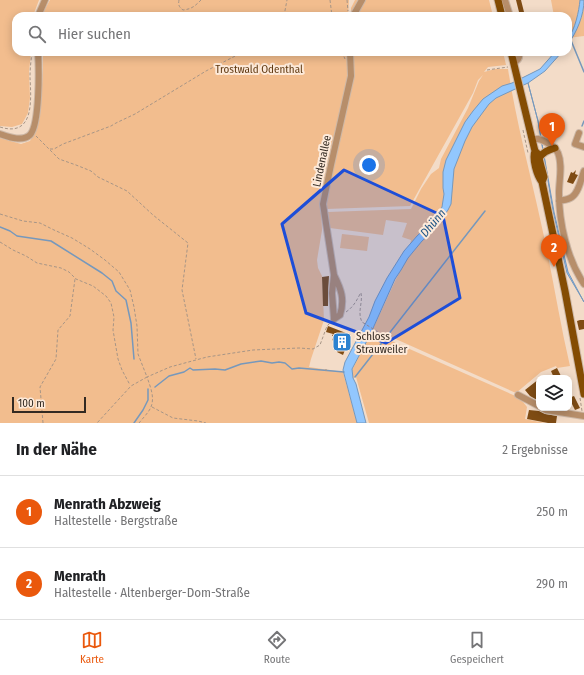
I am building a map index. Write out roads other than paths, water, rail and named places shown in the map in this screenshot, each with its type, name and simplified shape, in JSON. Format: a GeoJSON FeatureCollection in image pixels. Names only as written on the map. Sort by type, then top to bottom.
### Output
{"type":"FeatureCollection","features":[{"type":"Feature","properties":{"kind":"main road"},"geometry":{"type":"LineString","coordinates":[[498,0],[501,12]]}},
{"type":"Feature","properties":{"kind":"main road"},"geometry":{"type":"LineString","coordinates":[[512,56],[532,139],[532,153],[539,178],[542,182],[565,291],[584,394]]}},
{"type":"Feature","properties":{"kind":"main road"},"geometry":{"type":"LineString","coordinates":[[539,158],[546,150],[555,148]]}},
{"type":"Feature","properties":{"kind":"main road"},"geometry":{"type":"LineString","coordinates":[[532,153],[538,154],[544,177],[542,182]]}},
{"type":"Feature","properties":{"kind":"street"},"geometry":{"type":"LineString","coordinates":[[40,12],[45,0]]}},
{"type":"Feature","properties":{"kind":"street"},"geometry":{"type":"LineString","coordinates":[[356,12],[362,0]]}},
{"type":"Feature","properties":{"kind":"street"},"geometry":{"type":"LineString","coordinates":[[506,0],[509,12]]}},
{"type":"Feature","properties":{"kind":"street"},"geometry":{"type":"LineString","coordinates":[[0,134],[12,138],[22,138],[29,135],[32,131],[36,121],[39,76],[38,56]]}},
{"type":"Feature","properties":{"kind":"street","name":"Lindenallee"},"geometry":{"type":"LineString","coordinates":[[334,275],[343,299],[340,315],[334,319],[332,293],[334,275],[324,204],[331,165],[351,76],[350,56]]}},
{"type":"Feature","properties":{"kind":"street"},"geometry":{"type":"LineString","coordinates":[[515,66],[520,56]]}},
{"type":"Feature","properties":{"kind":"street"},"geometry":{"type":"LineString","coordinates":[[578,133],[574,144],[584,147]]}},
{"type":"Feature","properties":{"kind":"street"},"geometry":{"type":"LineString","coordinates":[[532,139],[538,139],[555,148],[558,154],[561,164],[559,201],[562,226],[568,252],[584,284]]}},
{"type":"Feature","properties":{"kind":"street"},"geometry":{"type":"LineString","coordinates":[[559,201],[572,197],[578,187],[584,171]]}},
{"type":"Feature","properties":{"kind":"street"},"geometry":{"type":"LineString","coordinates":[[518,395],[536,404]]}},
{"type":"Feature","properties":{"kind":"street"},"geometry":{"type":"LineString","coordinates":[[552,411],[584,416]]}},
{"type":"Feature","properties":{"kind":"water"},"geometry":{"type":"Polygon","coordinates":[[[580,0],[584,0],[581,17],[572,37],[572,32],[579,9],[580,0]]]}},
{"type":"Feature","properties":{"kind":"water","name":"Dhünn"},"geometry":{"type":"Polygon","coordinates":[[[551,56],[558,56],[545,71],[528,83],[496,98],[489,104],[472,127],[454,169],[451,204],[433,231],[422,241],[408,258],[395,279],[370,335],[352,369],[353,378],[356,384],[366,423],[357,423],[343,370],[345,362],[369,317],[375,301],[387,278],[404,251],[433,221],[442,207],[444,194],[443,172],[446,160],[465,122],[483,99],[502,86],[512,83],[540,69],[551,56]]]}},
{"type":"Feature","properties":{"kind":"water"},"geometry":{"type":"Polygon","coordinates":[[[538,121],[554,212],[568,272],[584,302],[567,273],[553,211],[538,121]]]}},
{"type":"Feature","properties":{"kind":"waterway"},"geometry":{"type":"LineString","coordinates":[[572,43],[584,72]]}},
{"type":"Feature","properties":{"kind":"waterway"},"geometry":{"type":"LineString","coordinates":[[582,126],[584,121]]}},
{"type":"Feature","properties":{"kind":"waterway"},"geometry":{"type":"LineString","coordinates":[[355,377],[485,211]]}},
{"type":"Feature","properties":{"kind":"waterway"},"geometry":{"type":"LineString","coordinates":[[0,227],[17,236],[51,241],[102,273],[112,281],[116,291],[126,300],[131,323],[134,359]]}},
{"type":"Feature","properties":{"kind":"waterway"},"geometry":{"type":"LineString","coordinates":[[155,387],[169,376],[184,372],[190,368],[193,370],[225,370],[241,364],[261,361],[285,363],[292,369],[299,368],[344,372]]}},
{"type":"Feature","properties":{"kind":"waterway"},"geometry":{"type":"LineString","coordinates":[[134,423],[148,400],[148,389]]}},
{"type":"Feature","properties":{"kind":"place","name":"Menrath Abzweig"},"geometry":{"type":"Point","coordinates":[552,146]}},
{"type":"Feature","properties":{"kind":"place","name":"Menrath"},"geometry":{"type":"Point","coordinates":[554,267]}},
{"type":"Feature","properties":{"kind":"place","name":"Schloss Strauweiler"},"geometry":{"type":"Point","coordinates":[342,342]}},
{"type":"Feature","properties":{"kind":"park label","name":"Trostwald Odenthal"},"geometry":{"type":"Point","coordinates":[259,69]}}]}
